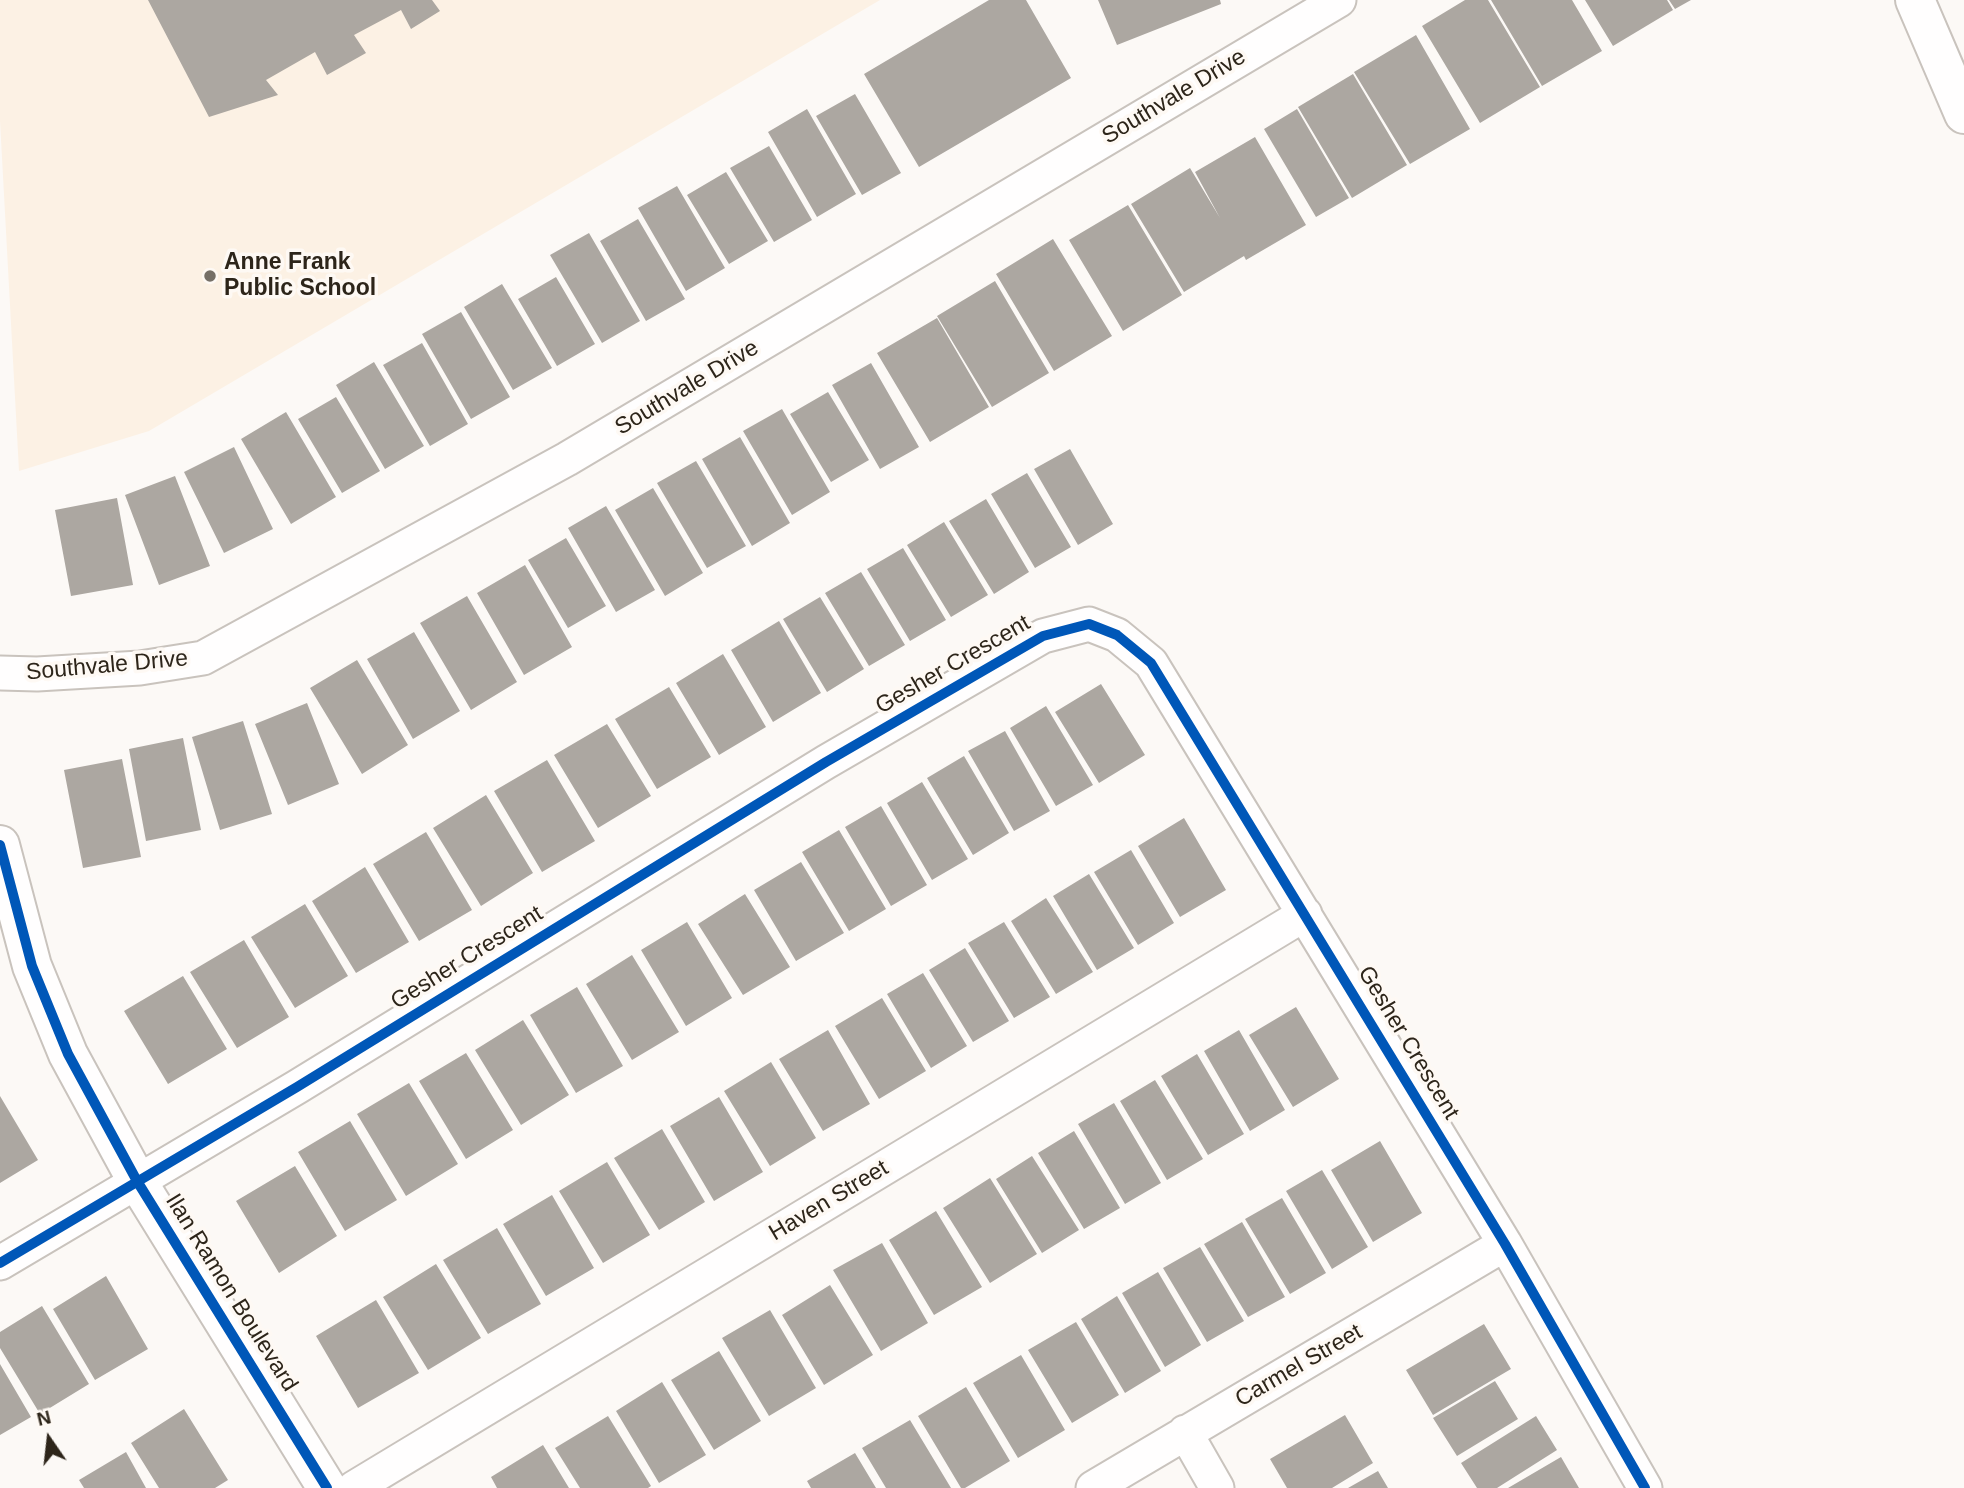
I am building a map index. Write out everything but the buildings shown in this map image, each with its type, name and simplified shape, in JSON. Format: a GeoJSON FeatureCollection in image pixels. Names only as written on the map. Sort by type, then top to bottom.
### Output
{"type":"FeatureCollection","features":[{"type":"Feature","properties":{"kind":"street"},"geometry":{"type":"LineString","coordinates":[[1915,0],[1964,114]]}},
{"type":"Feature","properties":{"kind":"street","name":"Southvale Drive"},"geometry":{"type":"LineString","coordinates":[[0,673],[37,674],[140,668],[203,658],[567,459],[1321,4]]}},
{"type":"Feature","properties":{"kind":"street","name":"Gesher Crescent"},"geometry":{"type":"LineString","coordinates":[[0,1263],[296,1087],[826,762],[1043,636],[1088,624],[1117,635],[1151,663],[1505,1244],[1645,1488]]}},
{"type":"Feature","properties":{"kind":"street","name":"Ilan Ramon Boulevard"},"geometry":{"type":"LineString","coordinates":[[0,845],[32,966],[68,1054],[137,1181],[327,1488]]}},
{"type":"Feature","properties":{"kind":"street","name":"Haven Street"},"geometry":{"type":"LineString","coordinates":[[354,1488],[1305,914]]}},
{"type":"Feature","properties":{"kind":"street","name":"Carmel Street"},"geometry":{"type":"LineString","coordinates":[[1093,1488],[1505,1244]]}},
{"type":"Feature","properties":{"kind":"street"},"geometry":{"type":"LineString","coordinates":[[1185,1432],[1217,1488]]}},
{"type":"Feature","properties":{"kind":"shaded area","name":"Anne Frank Public School"},"geometry":{"type":"Polygon","coordinates":[[[0,0],[880,0],[149,431],[19,471],[0,121],[0,0]]]}},
{"type":"Feature","properties":{"kind":"cycle path"},"geometry":{"type":"LineString","coordinates":[[0,1263],[297,1087],[826,762],[1043,636],[1089,624],[1117,635],[1151,663],[1505,1244],[1645,1488]]}},
{"type":"Feature","properties":{"kind":"cycle path"},"geometry":{"type":"LineString","coordinates":[[0,845],[32,966],[68,1054],[137,1181],[327,1488]]}},
{"type":"Feature","properties":{"kind":"place","name":"Anne Frank Public School"},"geometry":{"type":"Point","coordinates":[210,276]}}]}
